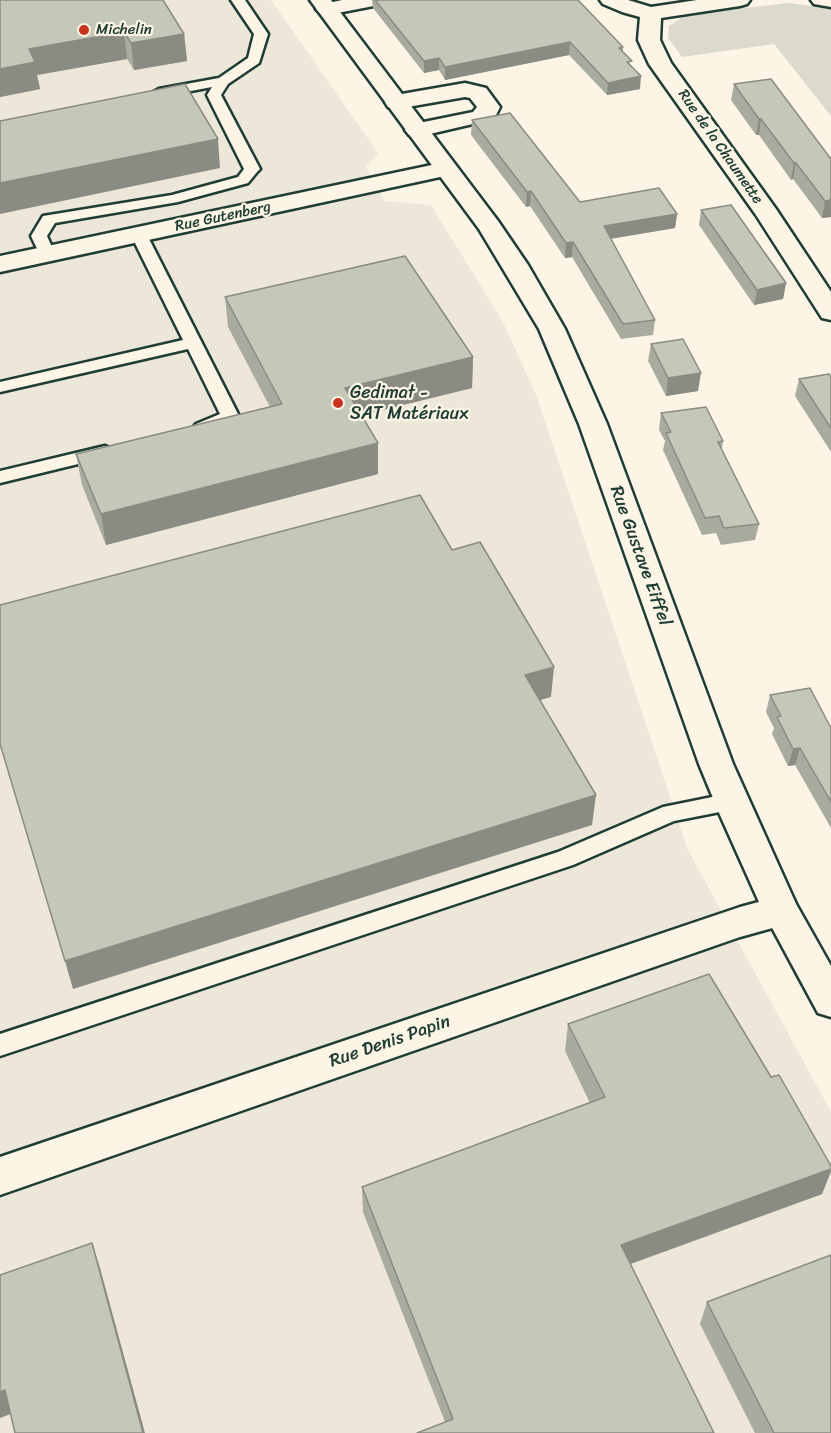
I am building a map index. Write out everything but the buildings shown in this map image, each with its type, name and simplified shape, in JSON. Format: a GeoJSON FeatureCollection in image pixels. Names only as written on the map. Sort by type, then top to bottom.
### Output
{"type":"FeatureCollection","features":[{"type":"Feature","properties":{"kind":"street","name":"Rue Gustave Eiffel"},"geometry":{"type":"LineString","coordinates":[[324,4],[378,0]]}},
{"type":"Feature","properties":{"kind":"street"},"geometry":{"type":"LineString","coordinates":[[610,0],[629,8],[651,13],[740,0]]}},
{"type":"Feature","properties":{"kind":"street"},"geometry":{"type":"LineString","coordinates":[[821,0],[831,1]]}},
{"type":"Feature","properties":{"kind":"street","name":"Rue Gustave Eiffel"},"geometry":{"type":"LineString","coordinates":[[324,4],[515,265],[552,329],[570,367],[732,802],[781,911],[831,1001]]}},
{"type":"Feature","properties":{"kind":"street","name":"Rue de la Chaumette"},"geometry":{"type":"LineString","coordinates":[[651,13],[650,40],[660,64],[767,214],[831,312]]}},
{"type":"Feature","properties":{"kind":"street"},"geometry":{"type":"LineString","coordinates":[[396,102],[465,90],[478,93],[489,107],[486,114],[480,117],[417,130]]}},
{"type":"Feature","properties":{"kind":"street","name":"Rue Gutenberg"},"geometry":{"type":"LineString","coordinates":[[0,264],[446,169]]}},
{"type":"Feature","properties":{"kind":"street","name":"Rue Denis Papin"},"geometry":{"type":"LineString","coordinates":[[0,1176],[728,926],[781,911]]}},
{"type":"Feature","properties":{"kind":"lane"},"geometry":{"type":"LineString","coordinates":[[141,97],[223,81],[254,60],[261,34],[238,0]]}},
{"type":"Feature","properties":{"kind":"lane"},"geometry":{"type":"LineString","coordinates":[[47,254],[39,236],[50,219],[173,199],[243,180],[252,169],[214,95],[223,81]]}},
{"type":"Feature","properties":{"kind":"lane"},"geometry":{"type":"LineString","coordinates":[[139,235],[230,416],[183,434]]}},
{"type":"Feature","properties":{"kind":"lane"},"geometry":{"type":"LineString","coordinates":[[0,387],[193,343]]}},
{"type":"Feature","properties":{"kind":"lane"},"geometry":{"type":"LineString","coordinates":[[0,477],[126,448]]}},
{"type":"Feature","properties":{"kind":"lane"},"geometry":{"type":"LineString","coordinates":[[0,1045],[565,859],[670,813],[732,802]]}},
{"type":"Feature","properties":{"kind":"shaded area"},"geometry":{"type":"Polygon","coordinates":[[[0,0],[271,0],[378,153],[366,167],[385,201],[431,205],[503,322],[537,397],[688,850],[831,1112],[831,1433],[0,1433],[0,0]]]}},
{"type":"Feature","properties":{"kind":"shaded area"},"geometry":{"type":"Polygon","coordinates":[[[788,3],[831,8],[831,116],[774,44],[682,57],[668,38],[669,26],[686,15],[788,3]]]}},
{"type":"Feature","properties":{"kind":"place","name":"Michelin"},"geometry":{"type":"Point","coordinates":[84,30]}},
{"type":"Feature","properties":{"kind":"place","name":"Gedimat - SAT Matériaux"},"geometry":{"type":"Point","coordinates":[338,403]}}]}
